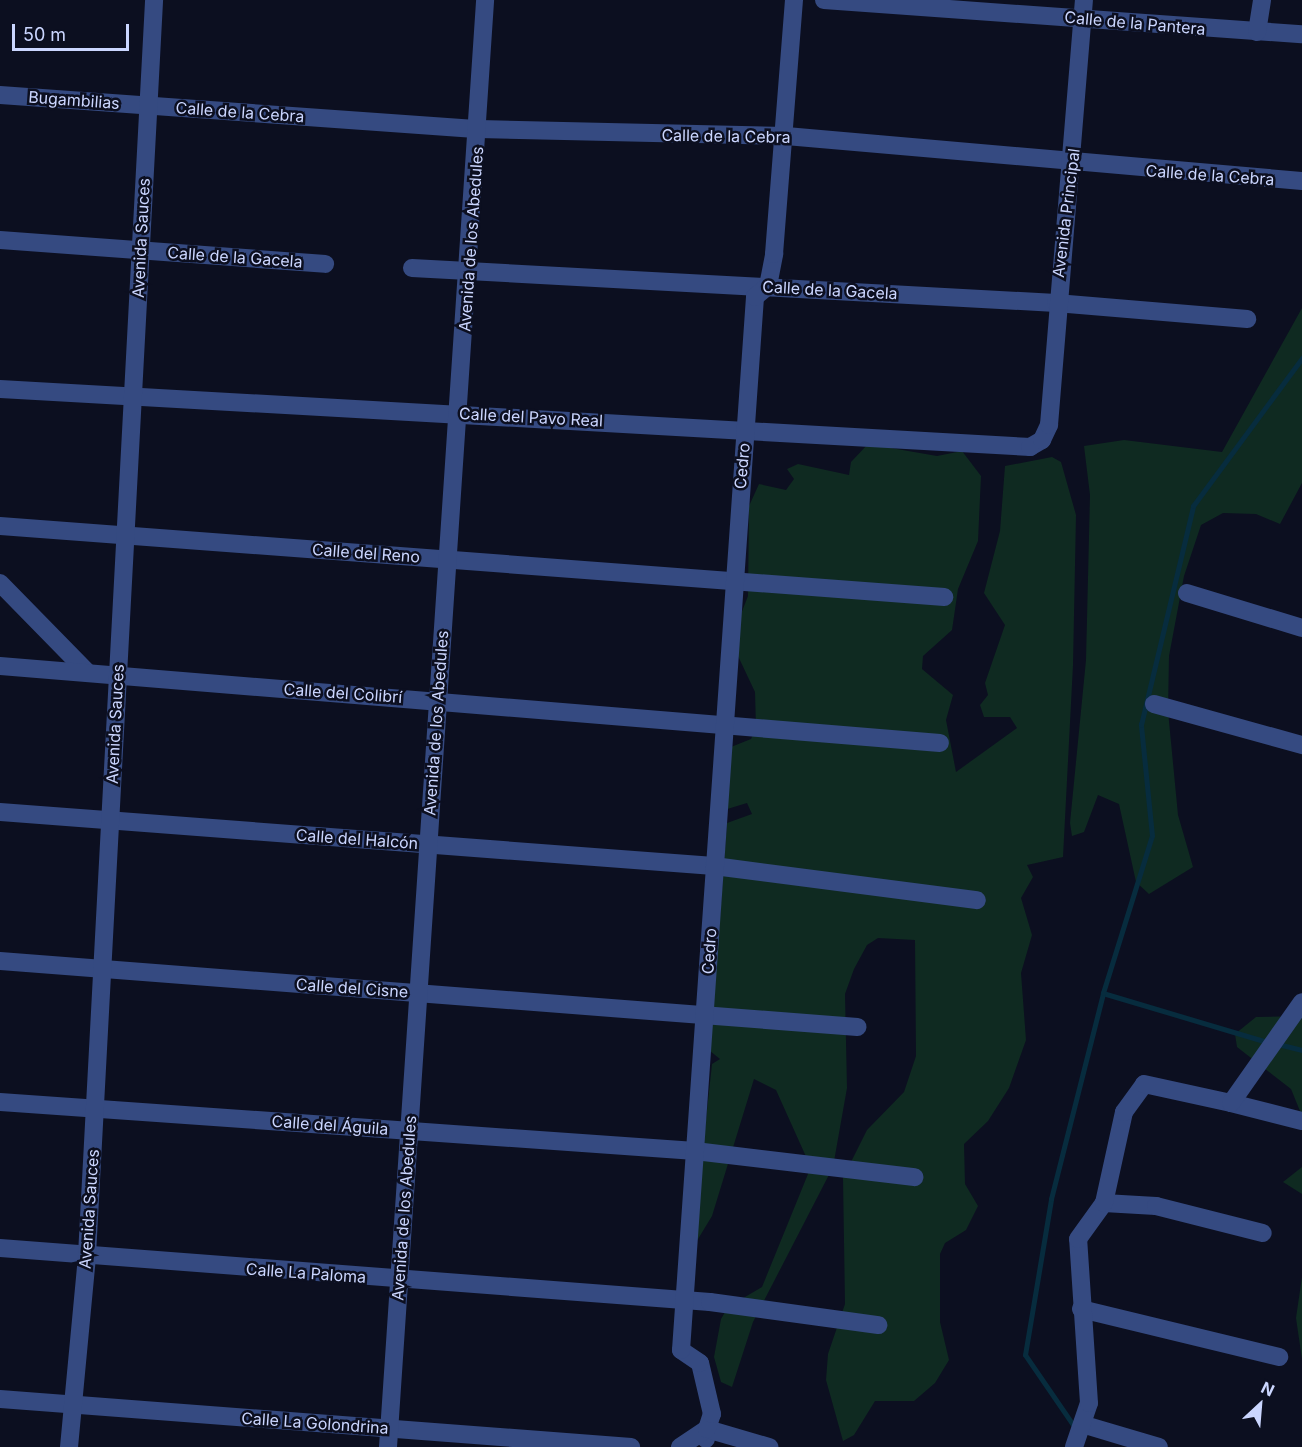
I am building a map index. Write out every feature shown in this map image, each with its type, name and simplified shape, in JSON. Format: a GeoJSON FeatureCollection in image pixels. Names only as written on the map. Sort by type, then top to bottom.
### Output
{"type":"FeatureCollection","features":[{"type":"Feature","properties":{"kind":"street","name":"Avenida Sauces"},"geometry":{"type":"LineString","coordinates":[[69,1447],[87,1255],[154,0]]}},
{"type":"Feature","properties":{"kind":"street","name":"Avenida de los Abedules"},"geometry":{"type":"LineString","coordinates":[[388,1447],[420,993],[427,844],[479,129],[485,0]]}},
{"type":"Feature","properties":{"kind":"street"},"geometry":{"type":"LineString","coordinates":[[768,286],[786,136],[794,0]]}},
{"type":"Feature","properties":{"kind":"street","name":"Calle de la Pantera"},"geometry":{"type":"LineString","coordinates":[[825,0],[933,11],[1017,10],[1084,21],[1302,34]]}},
{"type":"Feature","properties":{"kind":"street","name":"Avenida Principal"},"geometry":{"type":"LineString","coordinates":[[1049,425],[1056,303],[1073,163],[1084,0]]}},
{"type":"Feature","properties":{"kind":"street"},"geometry":{"type":"LineString","coordinates":[[1257,32],[1262,0]]}},
{"type":"Feature","properties":{"kind":"street","name":"Bugambilias"},"geometry":{"type":"LineString","coordinates":[[0,95],[148,105]]}},
{"type":"Feature","properties":{"kind":"street","name":"Calle de la Cebra"},"geometry":{"type":"LineString","coordinates":[[148,105],[479,129],[786,136],[1073,163],[1302,181]]}},
{"type":"Feature","properties":{"kind":"street","name":"Calle de la Gacela"},"geometry":{"type":"LineString","coordinates":[[0,240],[326,264]]}},
{"type":"Feature","properties":{"kind":"street","name":"Calle de la Gacela"},"geometry":{"type":"LineString","coordinates":[[412,268],[469,273],[768,286],[1056,303],[1247,319]]}},
{"type":"Feature","properties":{"kind":"street","name":"Cedro"},"geometry":{"type":"LineString","coordinates":[[707,1429],[713,1406],[700,1363],[681,1350],[732,579],[755,297],[768,286]]}},
{"type":"Feature","properties":{"kind":"street","name":"Calle del Pavo Real"},"geometry":{"type":"LineString","coordinates":[[0,389],[746,428],[1023,449],[1042,440],[1049,425]]}},
{"type":"Feature","properties":{"kind":"street","name":"Calle del Reno"},"geometry":{"type":"LineString","coordinates":[[0,526],[732,579],[944,597]]}},
{"type":"Feature","properties":{"kind":"street"},"geometry":{"type":"LineString","coordinates":[[0,583],[88,673]]}},
{"type":"Feature","properties":{"kind":"street"},"geometry":{"type":"LineString","coordinates":[[1187,592],[1302,628]]}},
{"type":"Feature","properties":{"kind":"street","name":"Calle del Colibrí"},"geometry":{"type":"LineString","coordinates":[[0,666],[722,722],[940,743]]}},
{"type":"Feature","properties":{"kind":"street"},"geometry":{"type":"LineString","coordinates":[[1154,704],[1302,745]]}},
{"type":"Feature","properties":{"kind":"street","name":"Calle del Halcón"},"geometry":{"type":"LineString","coordinates":[[0,812],[714,866],[977,900]]}},
{"type":"Feature","properties":{"kind":"street","name":"Calle del Cisne"},"geometry":{"type":"LineString","coordinates":[[0,962],[857,1027]]}},
{"type":"Feature","properties":{"kind":"street"},"geometry":{"type":"LineString","coordinates":[[1231,1103],[1302,1002]]}},
{"type":"Feature","properties":{"kind":"street"},"geometry":{"type":"LineString","coordinates":[[1074,1447],[1085,1425],[1089,1403],[1078,1239],[1104,1203],[1124,1112],[1144,1084],[1302,1121]]}},
{"type":"Feature","properties":{"kind":"street","name":"Calle del Águila"},"geometry":{"type":"LineString","coordinates":[[0,1102],[695,1151],[914,1177]]}},
{"type":"Feature","properties":{"kind":"street"},"geometry":{"type":"LineString","coordinates":[[1104,1203],[1156,1206],[1263,1233]]}},
{"type":"Feature","properties":{"kind":"street","name":"Calle La Paloma"},"geometry":{"type":"LineString","coordinates":[[0,1248],[684,1303],[878,1325]]}},
{"type":"Feature","properties":{"kind":"street"},"geometry":{"type":"LineString","coordinates":[[1081,1309],[1279,1357]]}},
{"type":"Feature","properties":{"kind":"street","name":"Calle La Golondrina"},"geometry":{"type":"LineString","coordinates":[[0,1399],[390,1429],[486,1442],[631,1447]]}},
{"type":"Feature","properties":{"kind":"street"},"geometry":{"type":"LineString","coordinates":[[1085,1425],[1159,1447]]}},
{"type":"Feature","properties":{"kind":"street"},"geometry":{"type":"LineString","coordinates":[[705,1447],[707,1429]]}},
{"type":"Feature","properties":{"kind":"street"},"geometry":{"type":"LineString","coordinates":[[680,1447],[707,1429],[770,1447]]}},
{"type":"Feature","properties":{"kind":"green space"},"geometry":{"type":"Polygon","coordinates":[[[1302,308],[1302,483],[1280,524],[1256,514],[1223,513],[1201,525],[1184,576],[1169,656],[1168,711],[1178,815],[1193,867],[1149,894],[1136,882],[1119,804],[1098,795],[1084,832],[1072,836],[1070,823],[1086,660],[1090,495],[1084,446],[1124,440],[1222,452],[1302,308]]]}},
{"type":"Feature","properties":{"kind":"green space"},"geometry":{"type":"Polygon","coordinates":[[[868,444],[937,456],[962,451],[981,476],[978,541],[958,589],[952,630],[923,656],[922,669],[953,695],[946,720],[956,772],[1017,728],[1010,717],[984,717],[980,705],[988,695],[985,683],[1005,625],[984,593],[1000,531],[1005,466],[1052,457],[1061,462],[1076,515],[1073,665],[1063,857],[1027,865],[1033,877],[1021,898],[1032,935],[1021,973],[1026,1040],[1009,1088],[988,1121],[964,1144],[965,1184],[978,1206],[966,1230],[945,1243],[940,1254],[940,1322],[949,1360],[935,1383],[914,1401],[875,1401],[854,1435],[843,1441],[826,1380],[828,1354],[845,1304],[843,1178],[867,1130],[904,1092],[916,1056],[915,940],[878,938],[867,945],[854,969],[845,994],[847,1088],[833,1167],[753,1322],[732,1387],[721,1382],[714,1357],[721,1319],[728,1307],[762,1287],[808,1174],[808,1161],[776,1090],[754,1079],[712,1216],[692,1249],[712,1064],[720,1059],[710,1051],[727,823],[752,814],[747,803],[724,810],[726,749],[751,739],[756,728],[755,692],[738,656],[739,619],[748,596],[749,506],[759,484],[786,490],[794,479],[787,469],[798,464],[849,475],[851,462],[868,444]]]}},
{"type":"Feature","properties":{"kind":"green space"},"geometry":{"type":"Polygon","coordinates":[[[1302,1016],[1302,1116],[1291,1089],[1237,1047],[1235,1034],[1256,1017],[1302,1016]]]}},
{"type":"Feature","properties":{"kind":"green space"},"geometry":{"type":"Polygon","coordinates":[[[1302,1167],[1302,1194],[1283,1182],[1302,1167]]]}},
{"type":"Feature","properties":{"kind":"green space"},"geometry":{"type":"Polygon","coordinates":[[[1302,1277],[1302,1359],[1296,1318],[1302,1277]]]}},
{"type":"Feature","properties":{"kind":"waterway"},"geometry":{"type":"LineString","coordinates":[[1075,1428],[1025,1355],[1051,1199],[1103,993],[1152,836],[1141,725],[1193,506],[1302,358]]}},
{"type":"Feature","properties":{"kind":"waterway"},"geometry":{"type":"LineString","coordinates":[[1103,993],[1267,1042]]}},
{"type":"Feature","properties":{"kind":"waterway"},"geometry":{"type":"LineString","coordinates":[[1278,1044],[1302,1050]]}}]}
